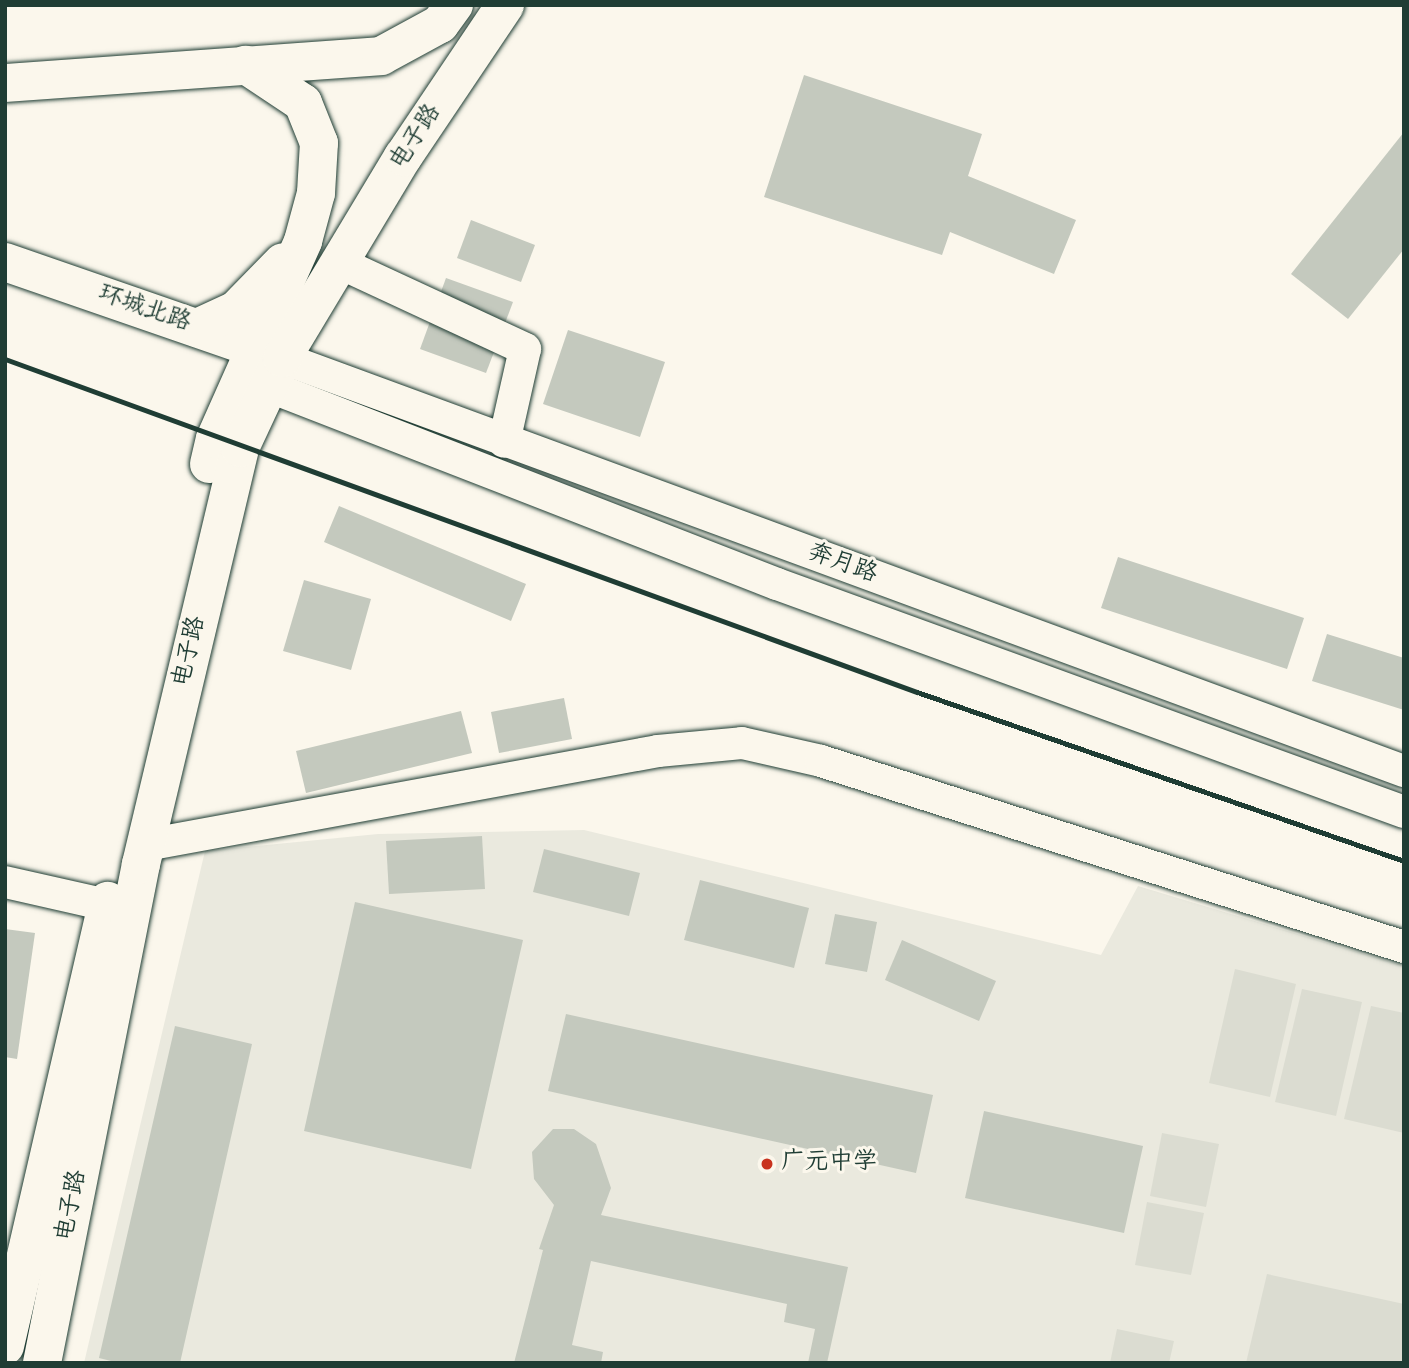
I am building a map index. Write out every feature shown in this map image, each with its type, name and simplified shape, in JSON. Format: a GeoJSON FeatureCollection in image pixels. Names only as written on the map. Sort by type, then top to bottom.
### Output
{"type":"FeatureCollection","features":[{"type":"Feature","properties":{"kind":"main road"},"geometry":{"type":"LineString","coordinates":[[5,83],[381,56],[440,24],[454,5]]}},
{"type":"Feature","properties":{"kind":"main road","name":"电子路"},"geometry":{"type":"LineString","coordinates":[[5,1346],[215,439],[340,263],[403,157],[505,5]]}},
{"type":"Feature","properties":{"kind":"main road"},"geometry":{"type":"LineString","coordinates":[[246,65],[303,103],[319,143],[316,193],[268,365]]}},
{"type":"Feature","properties":{"kind":"main road"},"geometry":{"type":"LineString","coordinates":[[197,328],[236,310],[303,241]]}},
{"type":"Feature","properties":{"kind":"main road","name":"环城北路"},"geometry":{"type":"LineString","coordinates":[[5,262],[197,328],[268,365]]}},
{"type":"Feature","properties":{"kind":"main road","name":"电子路"},"geometry":{"type":"LineString","coordinates":[[42,1363],[146,845],[240,448],[268,365]]}},
{"type":"Feature","properties":{"kind":"street"},"geometry":{"type":"LineString","coordinates":[[340,263],[525,349],[504,442]]}},
{"type":"Feature","properties":{"kind":"street"},"geometry":{"type":"LineString","coordinates":[[268,365],[777,584],[1404,812]]}},
{"type":"Feature","properties":{"kind":"street","name":"奔月路"},"geometry":{"type":"LineString","coordinates":[[268,365],[504,442],[1404,771]]}},
{"type":"Feature","properties":{"kind":"street"},"geometry":{"type":"LineString","coordinates":[[146,845],[658,751],[742,743],[821,761],[1404,947]]}},
{"type":"Feature","properties":{"kind":"street"},"geometry":{"type":"LineString","coordinates":[[5,883],[107,905]]}},
{"type":"Feature","properties":{"kind":"shaded area","name":"广元中学"},"geometry":{"type":"Polygon","coordinates":[[[584,830],[1101,955],[1138,886],[1404,966],[1404,1363],[84,1363],[205,851],[378,834],[584,830]]]}},
{"type":"Feature","properties":{"kind":"shaded area"},"geometry":{"type":"Polygon","coordinates":[[[1235,969],[1296,984],[1270,1097],[1209,1083],[1235,969]]]}},
{"type":"Feature","properties":{"kind":"shaded area"},"geometry":{"type":"Polygon","coordinates":[[[1302,989],[1362,1002],[1336,1116],[1275,1102],[1302,989]]]}},
{"type":"Feature","properties":{"kind":"shaded area"},"geometry":{"type":"Polygon","coordinates":[[[1371,1006],[1404,1013],[1404,1133],[1344,1119],[1371,1006]]]}},
{"type":"Feature","properties":{"kind":"shaded area"},"geometry":{"type":"Polygon","coordinates":[[[1162,1133],[1219,1144],[1206,1207],[1150,1196],[1162,1133]]]}},
{"type":"Feature","properties":{"kind":"shaded area"},"geometry":{"type":"Polygon","coordinates":[[[1147,1202],[1204,1213],[1191,1275],[1135,1265],[1147,1202]]]}},
{"type":"Feature","properties":{"kind":"shaded area"},"geometry":{"type":"Polygon","coordinates":[[[1267,1274],[1404,1304],[1404,1363],[1246,1363],[1267,1274]]]}},
{"type":"Feature","properties":{"kind":"shaded area"},"geometry":{"type":"Polygon","coordinates":[[[1117,1329],[1174,1341],[1169,1363],[1110,1363],[1117,1329]]]}},
{"type":"Feature","properties":{"kind":"building"},"geometry":{"type":"Polygon","coordinates":[[[804,75],[982,134],[968,176],[1076,220],[1054,274],[950,232],[942,255],[764,197],[804,75]]]}},
{"type":"Feature","properties":{"kind":"building"},"geometry":{"type":"Polygon","coordinates":[[[1404,132],[1404,249],[1348,319],[1291,274],[1404,132]]]}},
{"type":"Feature","properties":{"kind":"building"},"geometry":{"type":"Polygon","coordinates":[[[471,220],[535,245],[521,282],[457,258],[471,220]]]}},
{"type":"Feature","properties":{"kind":"building"},"geometry":{"type":"Polygon","coordinates":[[[446,278],[513,302],[486,373],[420,349],[446,278]]]}},
{"type":"Feature","properties":{"kind":"building"},"geometry":{"type":"Polygon","coordinates":[[[568,330],[665,362],[640,437],[543,404],[568,330]]]}},
{"type":"Feature","properties":{"kind":"building"},"geometry":{"type":"Polygon","coordinates":[[[339,506],[526,584],[511,621],[324,542],[339,506]]]}},
{"type":"Feature","properties":{"kind":"building"},"geometry":{"type":"Polygon","coordinates":[[[1118,557],[1304,618],[1287,669],[1101,608],[1118,557]]]}},
{"type":"Feature","properties":{"kind":"building"},"geometry":{"type":"Polygon","coordinates":[[[304,580],[371,599],[351,670],[283,651],[304,580]]]}},
{"type":"Feature","properties":{"kind":"building"},"geometry":{"type":"Polygon","coordinates":[[[1327,634],[1404,658],[1404,710],[1312,681],[1327,634]]]}},
{"type":"Feature","properties":{"kind":"building"},"geometry":{"type":"Polygon","coordinates":[[[564,698],[572,739],[499,753],[491,712],[564,698]]]}},
{"type":"Feature","properties":{"kind":"building"},"geometry":{"type":"Polygon","coordinates":[[[461,711],[472,753],[306,793],[296,751],[461,711]]]}},
{"type":"Feature","properties":{"kind":"building"},"geometry":{"type":"Polygon","coordinates":[[[482,836],[485,889],[389,894],[386,841],[482,836]]]}},
{"type":"Feature","properties":{"kind":"building"},"geometry":{"type":"Polygon","coordinates":[[[544,849],[640,873],[629,916],[533,892],[544,849]]]}},
{"type":"Feature","properties":{"kind":"building"},"geometry":{"type":"Polygon","coordinates":[[[700,880],[809,908],[794,968],[684,940],[700,880]]]}},
{"type":"Feature","properties":{"kind":"building"},"geometry":{"type":"Polygon","coordinates":[[[355,902],[523,940],[471,1169],[304,1131],[355,902]]]}},
{"type":"Feature","properties":{"kind":"building"},"geometry":{"type":"Polygon","coordinates":[[[835,914],[877,922],[867,972],[825,964],[835,914]]]}},
{"type":"Feature","properties":{"kind":"building"},"geometry":{"type":"Polygon","coordinates":[[[5,929],[35,933],[17,1059],[5,1057],[5,929]]]}},
{"type":"Feature","properties":{"kind":"building"},"geometry":{"type":"Polygon","coordinates":[[[902,940],[996,981],[979,1021],[885,980],[902,940]]]}},
{"type":"Feature","properties":{"kind":"building"},"geometry":{"type":"Polygon","coordinates":[[[566,1014],[933,1095],[916,1173],[548,1091],[566,1014]]]}},
{"type":"Feature","properties":{"kind":"building"},"geometry":{"type":"Polygon","coordinates":[[[175,1026],[252,1044],[180,1363],[119,1363],[99,1358],[175,1026]]]}},
{"type":"Feature","properties":{"kind":"building"},"geometry":{"type":"Polygon","coordinates":[[[984,1111],[1143,1146],[1124,1233],[965,1198],[984,1111]]]}},
{"type":"Feature","properties":{"kind":"building"},"geometry":{"type":"Polygon","coordinates":[[[553,1129],[574,1129],[596,1144],[611,1188],[601,1215],[848,1267],[827,1363],[808,1363],[815,1329],[784,1322],[787,1304],[591,1261],[572,1345],[603,1352],[601,1363],[514,1363],[543,1250],[539,1249],[554,1205],[534,1179],[532,1152],[553,1129]]]}},
{"type":"Feature","properties":{"kind":"railway"},"geometry":{"type":"LineString","coordinates":[[5,359],[917,692],[1404,861]]}},
{"type":"Feature","properties":{"kind":"place","name":"广元中学"},"geometry":{"type":"Point","coordinates":[767,1164]}}]}
